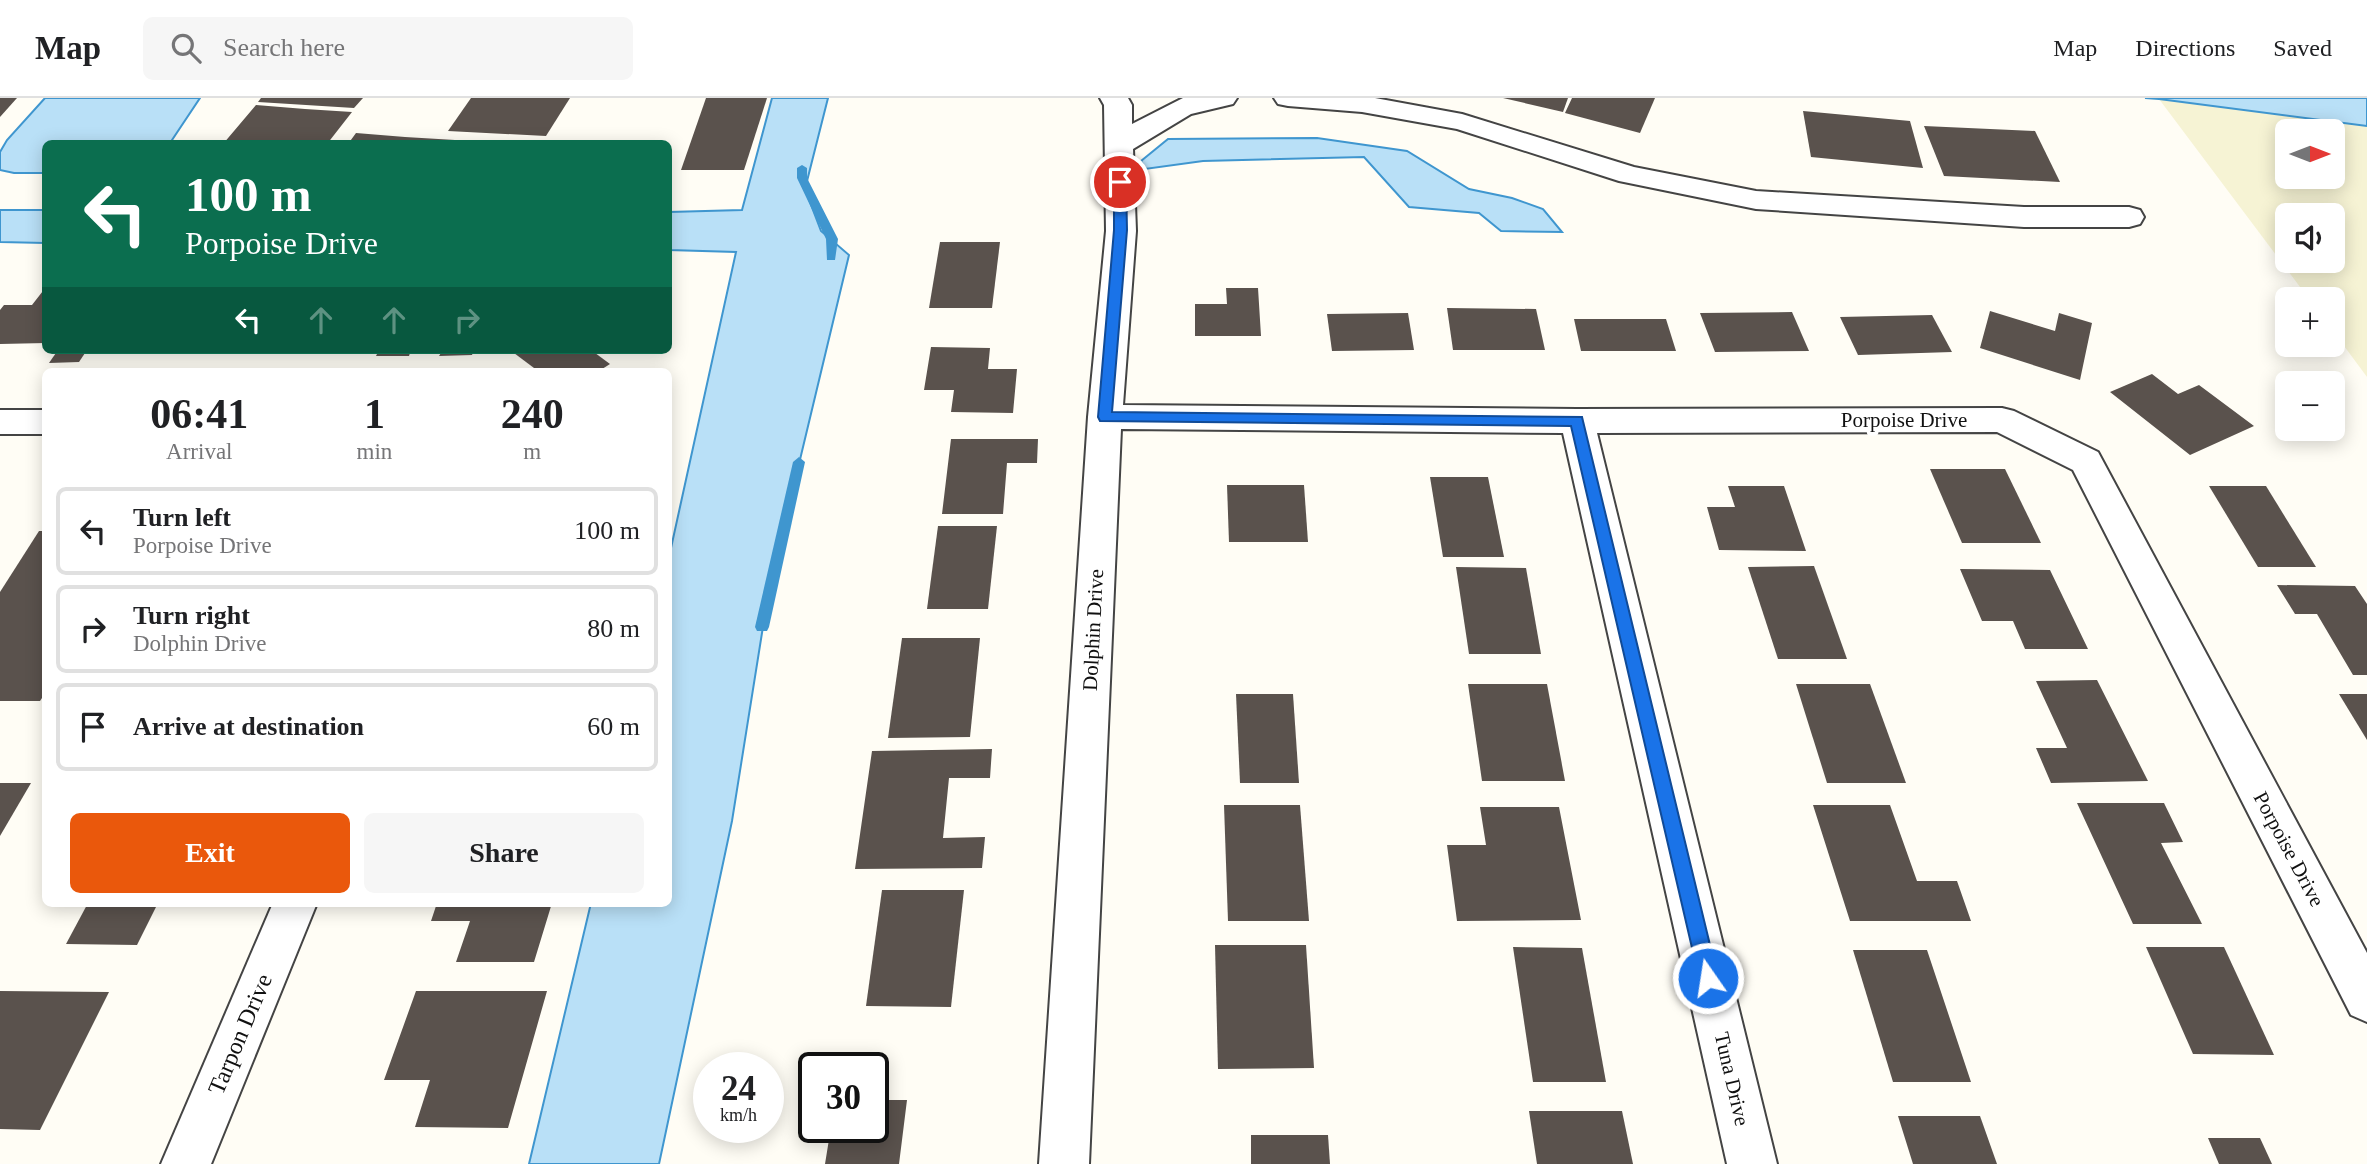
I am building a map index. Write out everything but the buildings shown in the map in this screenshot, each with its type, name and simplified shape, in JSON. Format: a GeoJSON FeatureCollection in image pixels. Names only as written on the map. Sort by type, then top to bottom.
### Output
{"type":"FeatureCollection","features":[{"type":"Feature","properties":{"kind":"street","name":"Dolphin Drive"},"geometry":{"type":"LineString","coordinates":[[1064,1164],[1105,417],[1121,230],[1118,105],[1114,98]]}},
{"type":"Feature","properties":{"kind":"street"},"geometry":{"type":"LineString","coordinates":[[1119,146],[1162,117],[1203,99],[1223,98]]}},
{"type":"Feature","properties":{"kind":"street"},"geometry":{"type":"LineString","coordinates":[[1288,98],[1362,104],[1462,122],[1629,175],[1756,200],[2024,217],[2129,217]]}},
{"type":"Feature","properties":{"kind":"street","name":"Porpoise Drive"},"geometry":{"type":"LineString","coordinates":[[1105,417],[1577,421],[2002,420],[2086,461],[2367,999]]}},
{"type":"Feature","properties":{"kind":"street","name":"Tuna Drive"},"geometry":{"type":"LineString","coordinates":[[1577,421],[1752,1164]]}},
{"type":"Feature","properties":{"kind":"street"},"geometry":{"type":"LineString","coordinates":[[2,426],[42,422]]}},
{"type":"Feature","properties":{"kind":"street","name":"Tarpon Drive"},"geometry":{"type":"LineString","coordinates":[[186,1164],[293,907]]}},
{"type":"Feature","properties":{"kind":"shaded area"},"geometry":{"type":"Polygon","coordinates":[[[2159,99],[2313,119],[2275,119],[2275,189],[2345,189],[2345,123],[2367,126],[2367,377],[2345,347],[2345,287],[2300,287],[2290,273],[2345,273],[2345,203],[2275,203],[2275,254],[2159,99]]]}},
{"type":"Feature","properties":{"kind":"water"},"geometry":{"type":"Polygon","coordinates":[[[45,98],[200,98],[172,140],[42,140],[42,173],[0,170],[0,152],[7,140],[45,98]]]}},
{"type":"Feature","properties":{"kind":"water"},"geometry":{"type":"Polygon","coordinates":[[[772,98],[828,98],[805,189],[821,231],[849,255],[769,589],[732,821],[659,1164],[529,1164],[590,907],[672,907],[672,543],[736,252],[672,250],[672,212],[742,210],[772,98]]]}},
{"type":"Feature","properties":{"kind":"water"},"geometry":{"type":"Polygon","coordinates":[[[2145,98],[2367,98],[2367,126],[2345,123],[2345,119],[2313,119],[2145,98]]]}},
{"type":"Feature","properties":{"kind":"water"},"geometry":{"type":"Polygon","coordinates":[[[1317,138],[1407,151],[1469,189],[1512,198],[1543,209],[1562,232],[1501,231],[1479,213],[1409,207],[1364,157],[1203,161],[1145,169],[1141,161],[1168,139],[1317,138]]]}},
{"type":"Feature","properties":{"kind":"water"},"geometry":{"type":"Polygon","coordinates":[[[0,210],[42,210],[42,243],[0,242],[0,210]]]}},
{"type":"Feature","properties":{"kind":"waterway"},"geometry":{"type":"LineString","coordinates":[[802,168],[802,178],[832,239],[831,257]]}},
{"type":"Feature","properties":{"kind":"waterway"},"geometry":{"type":"LineString","coordinates":[[762,627],[799,462]]}},
{"type":"Feature","properties":{"kind":"route"},"geometry":{"type":"LineString","coordinates":[[1120,182],[1121,230],[1105,417],[1577,421],[1708,978]]}}]}
